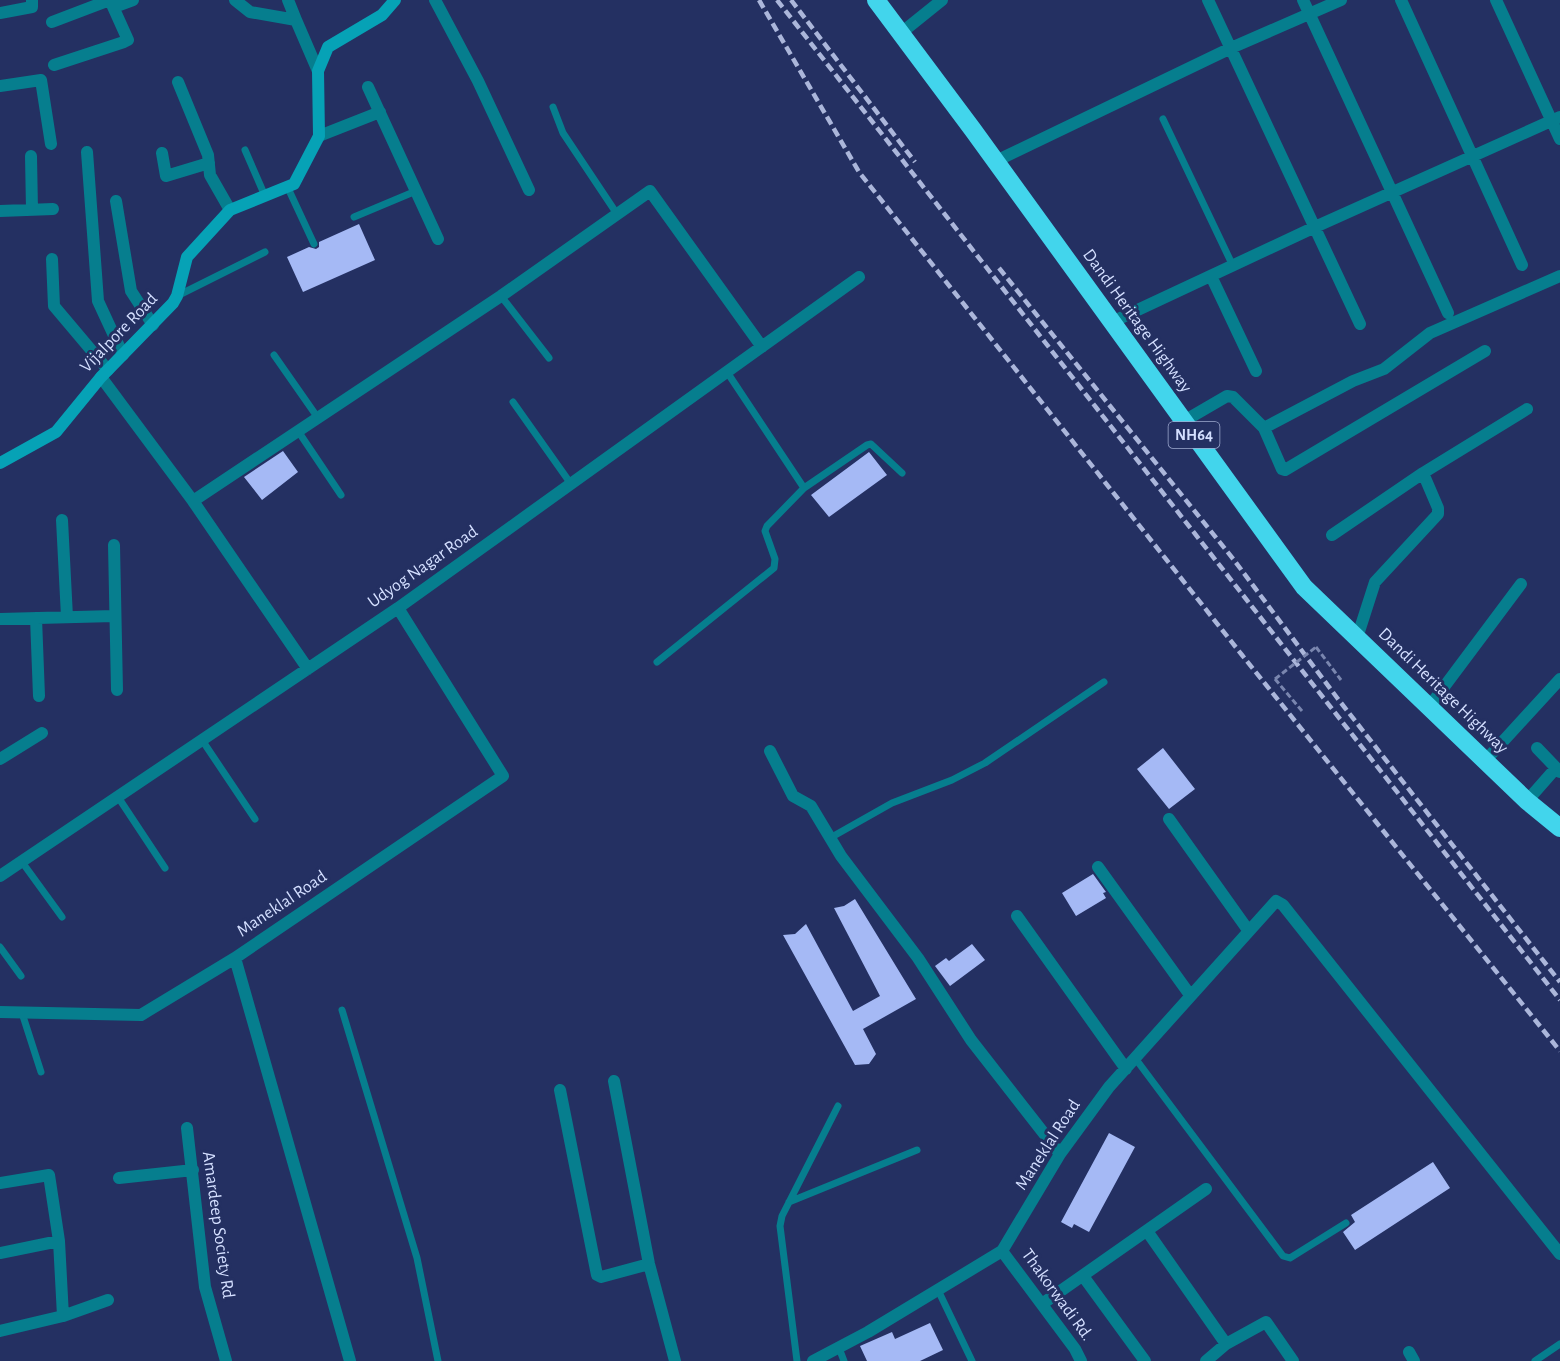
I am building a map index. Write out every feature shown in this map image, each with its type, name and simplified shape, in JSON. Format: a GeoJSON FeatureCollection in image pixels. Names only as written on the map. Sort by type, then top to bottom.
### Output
{"type":"FeatureCollection","features":[{"type":"Feature","properties":{"kind":"highway","name":"Dandi Heritage Highway"},"geometry":{"type":"LineString","coordinates":[[876,0],[996,161],[1304,587],[1527,801],[1560,828]]}},
{"type":"Feature","properties":{"kind":"main road","name":"Vijalpore Road"},"geometry":{"type":"LineString","coordinates":[[0,464],[56,432],[105,374],[173,303],[187,257],[230,210],[294,184],[319,136],[318,71],[328,47],[382,15],[395,0]]}},
{"type":"Feature","properties":{"kind":"street"},"geometry":{"type":"LineString","coordinates":[[0,13],[32,7],[32,0]]}},
{"type":"Feature","properties":{"kind":"street"},"geometry":{"type":"LineString","coordinates":[[52,22],[111,2],[133,0]]}},
{"type":"Feature","properties":{"kind":"street"},"geometry":{"type":"LineString","coordinates":[[235,0],[250,12],[296,20]]}},
{"type":"Feature","properties":{"kind":"street"},"geometry":{"type":"LineString","coordinates":[[288,0],[318,71]]}},
{"type":"Feature","properties":{"kind":"street"},"geometry":{"type":"LineString","coordinates":[[435,0],[478,81],[530,190]]}},
{"type":"Feature","properties":{"kind":"street"},"geometry":{"type":"LineString","coordinates":[[901,33],[942,0]]}},
{"type":"Feature","properties":{"kind":"street"},"geometry":{"type":"LineString","coordinates":[[1208,0],[1360,324]]}},
{"type":"Feature","properties":{"kind":"street"},"geometry":{"type":"LineString","coordinates":[[1303,0],[1448,313]]}},
{"type":"Feature","properties":{"kind":"street"},"geometry":{"type":"LineString","coordinates":[[996,161],[1231,48],[1341,0]]}},
{"type":"Feature","properties":{"kind":"street"},"geometry":{"type":"LineString","coordinates":[[1401,0],[1522,265]]}},
{"type":"Feature","properties":{"kind":"street"},"geometry":{"type":"LineString","coordinates":[[1496,0],[1556,118],[1560,139]]}},
{"type":"Feature","properties":{"kind":"street"},"geometry":{"type":"LineString","coordinates":[[54,65],[128,40],[111,2]]}},
{"type":"Feature","properties":{"kind":"street"},"geometry":{"type":"LineString","coordinates":[[0,86],[41,80],[51,144]]}},
{"type":"Feature","properties":{"kind":"street"},"geometry":{"type":"LineString","coordinates":[[178,82],[208,155],[210,175],[230,210]]}},
{"type":"Feature","properties":{"kind":"street"},"geometry":{"type":"LineString","coordinates":[[368,87],[438,239]]}},
{"type":"Feature","properties":{"kind":"street"},"geometry":{"type":"LineString","coordinates":[[319,136],[380,112]]}},
{"type":"Feature","properties":{"kind":"street"},"geometry":{"type":"LineString","coordinates":[[1112,322],[1556,118]]}},
{"type":"Feature","properties":{"kind":"street"},"geometry":{"type":"LineString","coordinates":[[87,152],[98,301],[123,355]]}},
{"type":"Feature","properties":{"kind":"street"},"geometry":{"type":"LineString","coordinates":[[162,153],[166,176],[209,163]]}},
{"type":"Feature","properties":{"kind":"street"},"geometry":{"type":"LineString","coordinates":[[32,156],[32,210]]}},
{"type":"Feature","properties":{"kind":"street"},"geometry":{"type":"LineString","coordinates":[[193,501],[501,296],[650,190],[762,346]]}},
{"type":"Feature","properties":{"kind":"street"},"geometry":{"type":"LineString","coordinates":[[116,201],[131,291],[153,325]]}},
{"type":"Feature","properties":{"kind":"street"},"geometry":{"type":"LineString","coordinates":[[0,211],[53,209]]}},
{"type":"Feature","properties":{"kind":"street"},"geometry":{"type":"LineString","coordinates":[[52,259],[54,306],[105,374],[308,669]]}},
{"type":"Feature","properties":{"kind":"street"},"geometry":{"type":"LineString","coordinates":[[1211,276],[1256,371]]}},
{"type":"Feature","properties":{"kind":"street"},"geometry":{"type":"LineString","coordinates":[[1264,428],[1353,381],[1384,369],[1430,333],[1560,276]]}},
{"type":"Feature","properties":{"kind":"street","name":"Udyog Nagar Road"},"geometry":{"type":"LineString","coordinates":[[0,876],[398,608],[859,277]]}},
{"type":"Feature","properties":{"kind":"street"},"geometry":{"type":"LineString","coordinates":[[1184,421],[1227,396],[1233,397],[1264,428],[1282,469],[1285,470],[1485,351]]}},
{"type":"Feature","properties":{"kind":"street"},"geometry":{"type":"LineString","coordinates":[[1332,535],[1423,474],[1527,409]]}},
{"type":"Feature","properties":{"kind":"street"},"geometry":{"type":"LineString","coordinates":[[1357,638],[1375,582],[1438,514],[1438,508],[1423,474]]}},
{"type":"Feature","properties":{"kind":"street"},"geometry":{"type":"LineString","coordinates":[[62,520],[67,617]]}},
{"type":"Feature","properties":{"kind":"street"},"geometry":{"type":"LineString","coordinates":[[114,545],[117,690]]}},
{"type":"Feature","properties":{"kind":"street"},"geometry":{"type":"LineString","coordinates":[[1429,707],[1521,584]]}},
{"type":"Feature","properties":{"kind":"street","name":"Maneklal Road"},"geometry":{"type":"LineString","coordinates":[[350,1361],[235,958],[503,776],[398,608]]}},
{"type":"Feature","properties":{"kind":"street"},"geometry":{"type":"LineString","coordinates":[[0,619],[114,616]]}},
{"type":"Feature","properties":{"kind":"street"},"geometry":{"type":"LineString","coordinates":[[36,618],[39,696]]}},
{"type":"Feature","properties":{"kind":"street"},"geometry":{"type":"LineString","coordinates":[[1485,761],[1560,679]]}},
{"type":"Feature","properties":{"kind":"street"},"geometry":{"type":"LineString","coordinates":[[0,759],[42,733]]}},
{"type":"Feature","properties":{"kind":"street"},"geometry":{"type":"LineString","coordinates":[[1537,748],[1555,767]]}},
{"type":"Feature","properties":{"kind":"street"},"geometry":{"type":"LineString","coordinates":[[770,751],[793,796],[811,806],[841,856],[918,958],[971,1040],[1060,1154]]}},
{"type":"Feature","properties":{"kind":"street"},"geometry":{"type":"LineString","coordinates":[[1527,801],[1555,767],[1560,753]]}},
{"type":"Feature","properties":{"kind":"street"},"geometry":{"type":"LineString","coordinates":[[1169,819],[1248,930]]}},
{"type":"Feature","properties":{"kind":"street"},"geometry":{"type":"LineString","coordinates":[[1098,867],[1190,995]]}},
{"type":"Feature","properties":{"kind":"street","name":"Maneklal Road"},"geometry":{"type":"LineString","coordinates":[[813,1361],[839,1348],[1002,1251],[1060,1154],[1108,1088],[1276,901],[1283,905],[1560,1254]]}},
{"type":"Feature","properties":{"kind":"street"},"geometry":{"type":"LineString","coordinates":[[1017,916],[1126,1069]]}},
{"type":"Feature","properties":{"kind":"street"},"geometry":{"type":"LineString","coordinates":[[0,1012],[141,1016],[235,958]]}},
{"type":"Feature","properties":{"kind":"street"},"geometry":{"type":"LineString","coordinates":[[614,1081],[649,1264],[675,1361]]}},
{"type":"Feature","properties":{"kind":"street"},"geometry":{"type":"LineString","coordinates":[[560,1090],[597,1275],[601,1276],[649,1264]]}},
{"type":"Feature","properties":{"kind":"street","name":"Amardeep Society Rd"},"geometry":{"type":"LineString","coordinates":[[187,1128],[205,1287],[226,1361]]}},
{"type":"Feature","properties":{"kind":"street"},"geometry":{"type":"LineString","coordinates":[[119,1178],[193,1170]]}},
{"type":"Feature","properties":{"kind":"street"},"geometry":{"type":"LineString","coordinates":[[0,1182],[49,1175],[59,1241],[63,1316]]}},
{"type":"Feature","properties":{"kind":"street"},"geometry":{"type":"LineString","coordinates":[[1042,1305],[1206,1189]]}},
{"type":"Feature","properties":{"kind":"street"},"geometry":{"type":"LineString","coordinates":[[1147,1231],[1226,1344]]}},
{"type":"Feature","properties":{"kind":"street"},"geometry":{"type":"LineString","coordinates":[[0,1253],[59,1241]]}},
{"type":"Feature","properties":{"kind":"street","name":"Thakorwadi Rd."},"geometry":{"type":"LineString","coordinates":[[1002,1251],[1076,1349],[1081,1361]]}},
{"type":"Feature","properties":{"kind":"street"},"geometry":{"type":"LineString","coordinates":[[1083,1276],[1144,1361]]}},
{"type":"Feature","properties":{"kind":"street"},"geometry":{"type":"LineString","coordinates":[[0,1331],[63,1316],[108,1300]]}},
{"type":"Feature","properties":{"kind":"street"},"geometry":{"type":"LineString","coordinates":[[1206,1361],[1226,1344],[1266,1322],[1293,1361]]}},
{"type":"Feature","properties":{"kind":"lane"},"geometry":{"type":"LineString","coordinates":[[553,107],[563,133],[617,214]]}},
{"type":"Feature","properties":{"kind":"lane"},"geometry":{"type":"LineString","coordinates":[[1163,119],[1233,266]]}},
{"type":"Feature","properties":{"kind":"lane"},"geometry":{"type":"LineString","coordinates":[[245,150],[265,196]]}},
{"type":"Feature","properties":{"kind":"lane"},"geometry":{"type":"LineString","coordinates":[[287,186],[314,244]]}},
{"type":"Feature","properties":{"kind":"lane"},"geometry":{"type":"LineString","coordinates":[[354,218],[416,191]]}},
{"type":"Feature","properties":{"kind":"lane"},"geometry":{"type":"LineString","coordinates":[[177,296],[265,252]]}},
{"type":"Feature","properties":{"kind":"lane"},"geometry":{"type":"LineString","coordinates":[[501,296],[549,358]]}},
{"type":"Feature","properties":{"kind":"lane"},"geometry":{"type":"LineString","coordinates":[[274,355],[318,418]]}},
{"type":"Feature","properties":{"kind":"lane"},"geometry":{"type":"LineString","coordinates":[[727,372],[804,488]]}},
{"type":"Feature","properties":{"kind":"lane"},"geometry":{"type":"LineString","coordinates":[[513,402],[571,484]]}},
{"type":"Feature","properties":{"kind":"lane"},"geometry":{"type":"LineString","coordinates":[[298,431],[341,495]]}},
{"type":"Feature","properties":{"kind":"lane"},"geometry":{"type":"LineString","coordinates":[[657,662],[774,568],[776,564],[765,531],[766,526],[804,488],[871,444],[902,473]]}},
{"type":"Feature","properties":{"kind":"lane"},"geometry":{"type":"LineString","coordinates":[[830,838],[892,803],[952,780],[985,763],[1104,682]]}},
{"type":"Feature","properties":{"kind":"lane"},"geometry":{"type":"LineString","coordinates":[[202,740],[255,819]]}},
{"type":"Feature","properties":{"kind":"lane"},"geometry":{"type":"LineString","coordinates":[[118,797],[165,868]]}},
{"type":"Feature","properties":{"kind":"lane"},"geometry":{"type":"LineString","coordinates":[[22,862],[63,917]]}},
{"type":"Feature","properties":{"kind":"lane"},"geometry":{"type":"LineString","coordinates":[[0,947],[21,976]]}},
{"type":"Feature","properties":{"kind":"lane"},"geometry":{"type":"LineString","coordinates":[[342,1010],[417,1258],[438,1361]]}},
{"type":"Feature","properties":{"kind":"lane"},"geometry":{"type":"LineString","coordinates":[[22,1013],[41,1072]]}},
{"type":"Feature","properties":{"kind":"lane"},"geometry":{"type":"LineString","coordinates":[[1135,1058],[1283,1256],[1290,1258],[1346,1223]]}},
{"type":"Feature","properties":{"kind":"lane"},"geometry":{"type":"LineString","coordinates":[[797,1361],[780,1226],[788,1203],[838,1106]]}},
{"type":"Feature","properties":{"kind":"lane"},"geometry":{"type":"LineString","coordinates":[[788,1203],[917,1150]]}},
{"type":"Feature","properties":{"kind":"lane"},"geometry":{"type":"LineString","coordinates":[[938,1290],[972,1361]]}},
{"type":"Feature","properties":{"kind":"lane"},"geometry":{"type":"LineString","coordinates":[[1535,1361],[1560,1344]]}},
{"type":"Feature","properties":{"kind":"lane"},"geometry":{"type":"LineString","coordinates":[[839,1348],[844,1361]]}},
{"type":"Feature","properties":{"kind":"path"},"geometry":{"type":"LineString","coordinates":[[1302,711],[1275,679],[1316,647],[1341,680]]}},
{"type":"Feature","properties":{"kind":"building"},"geometry":{"type":"Polygon","coordinates":[[[359,224],[375,260],[303,292],[287,257],[309,247],[316,249],[319,247],[319,242],[359,224]]]}},
{"type":"Feature","properties":{"kind":"building"},"geometry":{"type":"Polygon","coordinates":[[[283,451],[298,472],[262,500],[244,477],[283,451]]]}},
{"type":"Feature","properties":{"kind":"building"},"geometry":{"type":"Polygon","coordinates":[[[869,452],[887,475],[829,517],[811,495],[869,452]]]}},
{"type":"Feature","properties":{"kind":"building"},"geometry":{"type":"Polygon","coordinates":[[[1163,748],[1195,789],[1169,809],[1137,769],[1163,748]]]}},
{"type":"Feature","properties":{"kind":"building"},"geometry":{"type":"Polygon","coordinates":[[[1093,874],[1106,892],[1103,893],[1106,898],[1076,916],[1062,893],[1093,874]]]}},
{"type":"Feature","properties":{"kind":"building"},"geometry":{"type":"Polygon","coordinates":[[[855,899],[916,999],[863,1029],[876,1054],[869,1064],[855,1065],[783,935],[795,934],[806,924],[853,1011],[880,996],[834,908],[844,906],[855,899]]]}},
{"type":"Feature","properties":{"kind":"building"},"geometry":{"type":"Polygon","coordinates":[[[972,944],[985,960],[950,986],[935,966],[946,958],[949,961],[972,944]]]}},
{"type":"Feature","properties":{"kind":"building"},"geometry":{"type":"Polygon","coordinates":[[[1109,1133],[1135,1147],[1089,1232],[1074,1224],[1072,1228],[1061,1222],[1109,1133]]]}},
{"type":"Feature","properties":{"kind":"building"},"geometry":{"type":"Polygon","coordinates":[[[1433,1162],[1450,1188],[1355,1250],[1343,1232],[1355,1222],[1351,1215],[1433,1162]]]}},
{"type":"Feature","properties":{"kind":"building"},"geometry":{"type":"Polygon","coordinates":[[[930,1323],[943,1350],[920,1361],[867,1361],[860,1346],[892,1332],[895,1339],[930,1323]]]}},
{"type":"Feature","properties":{"kind":"railway"},"geometry":{"type":"LineString","coordinates":[[759,0],[859,172],[1560,1051]]}},
{"type":"Feature","properties":{"kind":"railway"},"geometry":{"type":"LineString","coordinates":[[777,0],[1560,1000]]}},
{"type":"Feature","properties":{"kind":"railway"},"geometry":{"type":"LineString","coordinates":[[791,0],[915,162]]}},
{"type":"Feature","properties":{"kind":"railway"},"geometry":{"type":"LineString","coordinates":[[999,268],[1234,560],[1338,699],[1560,982]]}}]}
